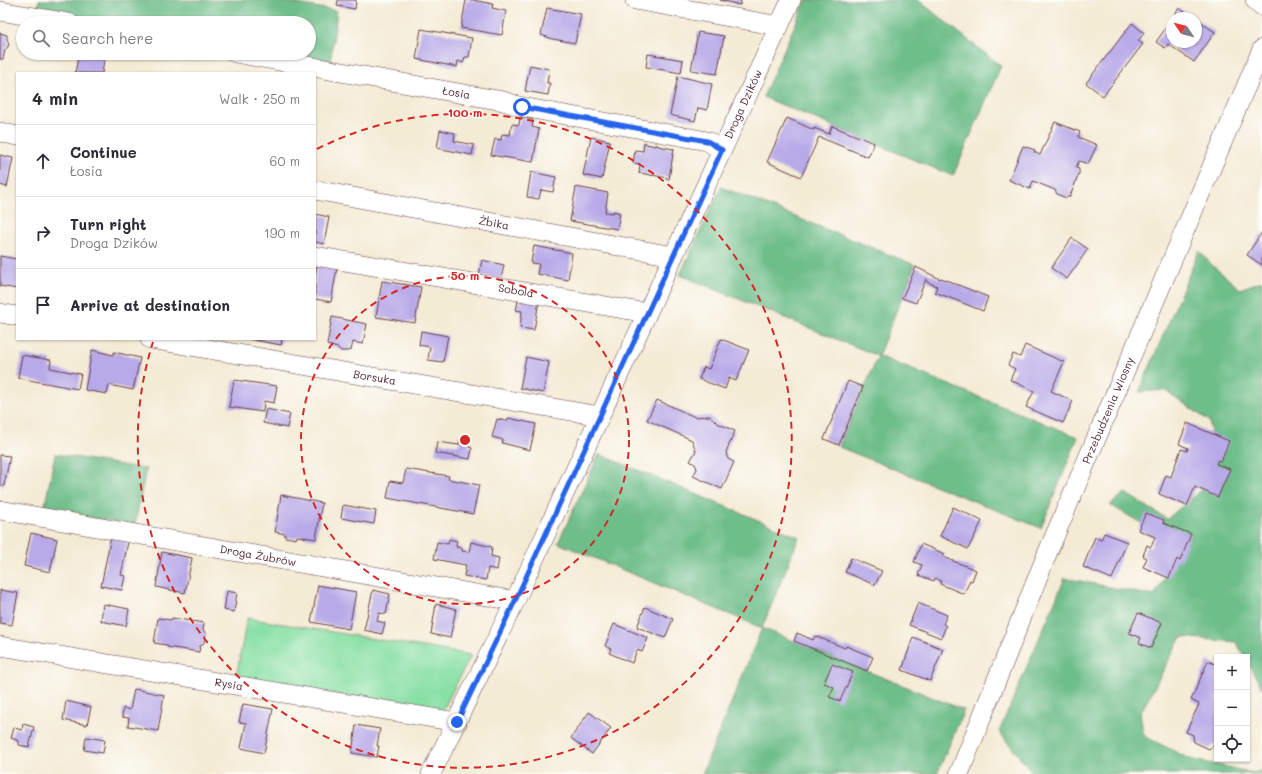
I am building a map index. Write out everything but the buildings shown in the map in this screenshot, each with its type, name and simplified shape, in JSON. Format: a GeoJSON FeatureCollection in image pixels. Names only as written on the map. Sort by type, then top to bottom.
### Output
{"type":"FeatureCollection","features":[{"type":"Feature","properties":{"kind":"street"},"geometry":{"type":"LineString","coordinates":[[635,0],[779,26]]}},
{"type":"Feature","properties":{"kind":"street","name":"Droga Dzików"},"geometry":{"type":"LineString","coordinates":[[431,774],[515,601],[791,0]]}},
{"type":"Feature","properties":{"kind":"street"},"geometry":{"type":"LineString","coordinates":[[1255,0],[1262,6]]}},
{"type":"Feature","properties":{"kind":"street"},"geometry":{"type":"LineString","coordinates":[[0,10],[32,16]]}},
{"type":"Feature","properties":{"kind":"street","name":"Przebudzenia Wiosny"},"geometry":{"type":"LineString","coordinates":[[959,774],[1047,554],[1262,49]]}},
{"type":"Feature","properties":{"kind":"street","name":"Łosia"},"geometry":{"type":"LineString","coordinates":[[274,60],[503,101],[522,107],[707,141],[722,150]]}},
{"type":"Feature","properties":{"kind":"street"},"geometry":{"type":"LineString","coordinates":[[0,132],[16,136]]}},
{"type":"Feature","properties":{"kind":"street","name":"Żbika"},"geometry":{"type":"LineString","coordinates":[[316,190],[673,256]]}},
{"type":"Feature","properties":{"kind":"street","name":"Sobola"},"geometry":{"type":"LineString","coordinates":[[316,256],[647,313]]}},
{"type":"Feature","properties":{"kind":"street"},"geometry":{"type":"LineString","coordinates":[[0,313],[16,316]]}},
{"type":"Feature","properties":{"kind":"street","name":"Borsuka"},"geometry":{"type":"LineString","coordinates":[[156,340],[600,416]]}},
{"type":"Feature","properties":{"kind":"street","name":"Droga Żubrów"},"geometry":{"type":"LineString","coordinates":[[0,510],[515,601]]}},
{"type":"Feature","properties":{"kind":"street","name":"Rysia"},"geometry":{"type":"LineString","coordinates":[[0,646],[457,722]]}},
{"type":"Feature","properties":{"kind":"green space"},"geometry":{"type":"Polygon","coordinates":[[[39,0],[276,0],[337,11],[330,65],[303,60],[316,60],[316,16],[59,16],[37,12],[39,0]]]}},
{"type":"Feature","properties":{"kind":"green space"},"geometry":{"type":"Polygon","coordinates":[[[806,0],[918,0],[1001,66],[953,176],[763,97],[806,0]]]}},
{"type":"Feature","properties":{"kind":"green space"},"geometry":{"type":"Polygon","coordinates":[[[721,187],[915,265],[878,356],[680,275],[721,187]]]}},
{"type":"Feature","properties":{"kind":"green space"},"geometry":{"type":"Polygon","coordinates":[[[1199,251],[1212,265],[1240,289],[1262,281],[1262,688],[1250,666],[1250,654],[1243,654],[1236,642],[1181,637],[1140,714],[1144,736],[1190,759],[1254,773],[1262,770],[1262,774],[1034,774],[999,732],[1065,578],[1154,596],[1183,547],[1110,505],[1125,493],[1167,519],[1201,490],[1215,454],[1209,421],[1165,390],[1139,392],[1199,251]]]}},
{"type":"Feature","properties":{"kind":"green space"},"geometry":{"type":"Polygon","coordinates":[[[878,356],[1078,437],[1041,528],[839,447],[878,356]]]}},
{"type":"Feature","properties":{"kind":"green space"},"geometry":{"type":"Polygon","coordinates":[[[55,454],[146,469],[135,525],[44,510],[55,454]]]}},
{"type":"Feature","properties":{"kind":"green space"},"geometry":{"type":"Polygon","coordinates":[[[599,454],[799,537],[762,628],[558,543],[599,454]]]}},
{"type":"Feature","properties":{"kind":"green space"},"geometry":{"type":"Polygon","coordinates":[[[247,618],[471,655],[442,712],[236,678],[247,618]]]}},
{"type":"Feature","properties":{"kind":"green space"},"geometry":{"type":"Polygon","coordinates":[[[762,628],[964,710],[937,774],[702,774],[762,628]]]}},
{"type":"Feature","properties":{"kind":"route"},"geometry":{"type":"LineString","coordinates":[[457,722],[515,601],[722,150],[707,141],[522,107]]}}]}
